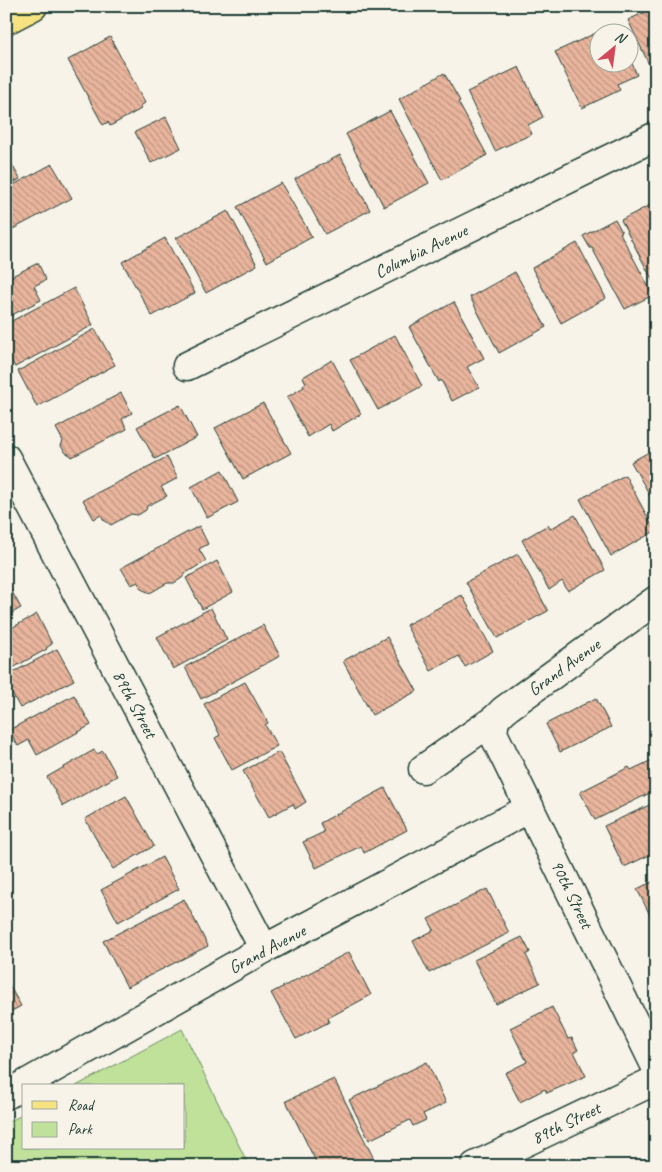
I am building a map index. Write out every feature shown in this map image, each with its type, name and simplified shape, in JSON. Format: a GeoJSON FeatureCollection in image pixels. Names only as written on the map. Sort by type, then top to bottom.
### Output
{"type":"FeatureCollection","features":[{"type":"Feature","properties":{"kind":"main road"},"geometry":{"type":"LineString","coordinates":[[6,20],[33,6]]}},
{"type":"Feature","properties":{"kind":"street","name":"Columbia Avenue"},"geometry":{"type":"LineString","coordinates":[[187,366],[656,136]]}},
{"type":"Feature","properties":{"kind":"street","name":"89th Street"},"geometry":{"type":"LineString","coordinates":[[6,458],[264,949]]}},
{"type":"Feature","properties":{"kind":"street","name":"Grand Avenue"},"geometry":{"type":"LineString","coordinates":[[423,769],[656,600]]}},
{"type":"Feature","properties":{"kind":"street","name":"90th Street"},"geometry":{"type":"LineString","coordinates":[[494,719],[493,733],[656,1067]]}},
{"type":"Feature","properties":{"kind":"street","name":"Grand Avenue"},"geometry":{"type":"LineString","coordinates":[[25,1084],[264,949],[530,808]]}},
{"type":"Feature","properties":{"kind":"street","name":"89th Street"},"geometry":{"type":"LineString","coordinates":[[475,1166],[656,1080]]}},
{"type":"Feature","properties":{"kind":"street","name":"Grand Avenue"},"geometry":{"type":"LineString","coordinates":[[6,1095],[22,1086]]}},
{"type":"Feature","properties":{"kind":"green space"},"geometry":{"type":"Polygon","coordinates":[[[182,1029],[249,1166],[6,1166],[6,1123],[22,1115],[22,1150],[185,1150],[185,1084],[80,1084],[182,1029]]]}},
{"type":"Feature","properties":{"kind":"building"},"geometry":{"type":"Polygon","coordinates":[[[656,7],[656,72],[653,73],[640,45],[640,22],[629,22],[628,20],[656,7]]]}},
{"type":"Feature","properties":{"kind":"building"},"geometry":{"type":"Polygon","coordinates":[[[590,36],[590,72],[636,72],[637,75],[617,84],[620,90],[582,108],[555,52],[590,36]]]}},
{"type":"Feature","properties":{"kind":"building"},"geometry":{"type":"Polygon","coordinates":[[[110,37],[145,103],[140,106],[141,109],[110,126],[108,122],[103,125],[68,60],[110,37]]]}},
{"type":"Feature","properties":{"kind":"building"},"geometry":{"type":"Polygon","coordinates":[[[519,67],[543,117],[528,125],[532,134],[495,151],[467,92],[519,67]]]}},
{"type":"Feature","properties":{"kind":"building"},"geometry":{"type":"Polygon","coordinates":[[[444,73],[487,155],[442,180],[399,99],[444,73]]]}},
{"type":"Feature","properties":{"kind":"building"},"geometry":{"type":"Polygon","coordinates":[[[390,111],[429,183],[384,207],[346,134],[390,111]]]}},
{"type":"Feature","properties":{"kind":"building"},"geometry":{"type":"Polygon","coordinates":[[[166,117],[181,148],[151,163],[135,132],[166,117]]]}},
{"type":"Feature","properties":{"kind":"building"},"geometry":{"type":"Polygon","coordinates":[[[340,155],[370,210],[325,234],[295,179],[340,155]]]}},
{"type":"Feature","properties":{"kind":"building"},"geometry":{"type":"Polygon","coordinates":[[[11,163],[20,179],[6,187],[6,165],[11,163]]]}},
{"type":"Feature","properties":{"kind":"building"},"geometry":{"type":"Polygon","coordinates":[[[52,164],[72,198],[11,230],[6,222],[6,189],[52,164]]]}},
{"type":"Feature","properties":{"kind":"building"},"geometry":{"type":"Polygon","coordinates":[[[281,183],[312,237],[267,262],[237,207],[281,183]]]}},
{"type":"Feature","properties":{"kind":"building"},"geometry":{"type":"Polygon","coordinates":[[[656,202],[656,287],[621,220],[656,202]]]}},
{"type":"Feature","properties":{"kind":"building"},"geometry":{"type":"Polygon","coordinates":[[[228,211],[257,265],[206,293],[176,238],[228,211]]]}},
{"type":"Feature","properties":{"kind":"building"},"geometry":{"type":"Polygon","coordinates":[[[615,219],[622,232],[620,233],[653,295],[625,309],[592,248],[590,248],[583,236],[615,219]]]}},
{"type":"Feature","properties":{"kind":"building"},"geometry":{"type":"Polygon","coordinates":[[[165,238],[195,293],[152,316],[122,262],[165,238]]]}},
{"type":"Feature","properties":{"kind":"building"},"geometry":{"type":"Polygon","coordinates":[[[577,243],[606,298],[561,323],[532,268],[577,243]]]}},
{"type":"Feature","properties":{"kind":"building"},"geometry":{"type":"Polygon","coordinates":[[[38,263],[46,280],[34,286],[41,300],[6,318],[6,279],[38,263]]]}},
{"type":"Feature","properties":{"kind":"building"},"geometry":{"type":"Polygon","coordinates":[[[515,272],[546,327],[499,353],[470,297],[515,272]]]}},
{"type":"Feature","properties":{"kind":"building"},"geometry":{"type":"Polygon","coordinates":[[[74,288],[93,325],[15,367],[6,351],[6,324],[74,288]]]}},
{"type":"Feature","properties":{"kind":"building"},"geometry":{"type":"Polygon","coordinates":[[[454,302],[484,358],[467,367],[479,387],[452,401],[441,380],[439,382],[409,327],[454,302]]]}},
{"type":"Feature","properties":{"kind":"building"},"geometry":{"type":"Polygon","coordinates":[[[95,329],[115,365],[37,407],[18,371],[95,329]]]}},
{"type":"Feature","properties":{"kind":"building"},"geometry":{"type":"Polygon","coordinates":[[[395,335],[422,386],[378,410],[350,360],[395,335]]]}},
{"type":"Feature","properties":{"kind":"building"},"geometry":{"type":"Polygon","coordinates":[[[332,360],[361,414],[332,431],[329,424],[308,437],[287,397],[304,387],[303,385],[306,383],[303,377],[332,360]]]}},
{"type":"Feature","properties":{"kind":"building"},"geometry":{"type":"Polygon","coordinates":[[[121,393],[132,413],[122,419],[127,429],[72,457],[65,452],[61,446],[63,441],[56,428],[121,393]]]}},
{"type":"Feature","properties":{"kind":"building"},"geometry":{"type":"Polygon","coordinates":[[[263,403],[291,453],[243,479],[215,428],[263,403]]]}},
{"type":"Feature","properties":{"kind":"building"},"geometry":{"type":"Polygon","coordinates":[[[180,405],[197,437],[155,459],[137,427],[180,405]]]}},
{"type":"Feature","properties":{"kind":"building"},"geometry":{"type":"Polygon","coordinates":[[[656,448],[656,506],[631,462],[656,448]]]}},
{"type":"Feature","properties":{"kind":"building"},"geometry":{"type":"Polygon","coordinates":[[[167,457],[178,478],[161,487],[167,496],[147,506],[146,510],[138,515],[131,514],[111,525],[101,515],[94,519],[83,500],[167,457]]]}},
{"type":"Feature","properties":{"kind":"building"},"geometry":{"type":"Polygon","coordinates":[[[222,470],[238,502],[207,518],[191,487],[222,470]]]}},
{"type":"Feature","properties":{"kind":"building"},"geometry":{"type":"Polygon","coordinates":[[[625,475],[655,531],[611,556],[580,499],[625,475]]]}},
{"type":"Feature","properties":{"kind":"building"},"geometry":{"type":"Polygon","coordinates":[[[575,515],[605,570],[568,591],[562,581],[549,590],[522,540],[548,525],[550,529],[575,515]]]}},
{"type":"Feature","properties":{"kind":"building"},"geometry":{"type":"Polygon","coordinates":[[[199,526],[208,544],[199,549],[206,561],[174,583],[167,583],[150,593],[141,589],[138,582],[131,585],[121,568],[199,526]]]}},
{"type":"Feature","properties":{"kind":"building"},"geometry":{"type":"Polygon","coordinates":[[[518,554],[548,611],[497,638],[466,582],[518,554]]]}},
{"type":"Feature","properties":{"kind":"building"},"geometry":{"type":"Polygon","coordinates":[[[217,561],[233,592],[202,609],[186,578],[217,561]]]}},
{"type":"Feature","properties":{"kind":"building"},"geometry":{"type":"Polygon","coordinates":[[[6,581],[21,608],[6,616],[6,581]]]}},
{"type":"Feature","properties":{"kind":"building"},"geometry":{"type":"Polygon","coordinates":[[[462,595],[493,651],[465,667],[459,656],[431,671],[406,625],[462,595]]]}},
{"type":"Feature","properties":{"kind":"building"},"geometry":{"type":"Polygon","coordinates":[[[211,608],[227,640],[173,669],[157,637],[211,608]]]}},
{"type":"Feature","properties":{"kind":"building"},"geometry":{"type":"Polygon","coordinates":[[[37,614],[52,644],[47,649],[9,670],[6,665],[6,631],[37,614]]]}},
{"type":"Feature","properties":{"kind":"building"},"geometry":{"type":"Polygon","coordinates":[[[263,625],[280,656],[201,699],[185,667],[263,625]]]}},
{"type":"Feature","properties":{"kind":"building"},"geometry":{"type":"Polygon","coordinates":[[[387,637],[417,691],[372,715],[343,661],[387,637]]]}},
{"type":"Feature","properties":{"kind":"building"},"geometry":{"type":"Polygon","coordinates":[[[57,649],[74,680],[20,708],[6,683],[6,676],[57,649]]]}},
{"type":"Feature","properties":{"kind":"building"},"geometry":{"type":"Polygon","coordinates":[[[245,682],[268,723],[265,725],[277,746],[232,770],[215,738],[220,735],[204,704],[245,682]]]}},
{"type":"Feature","properties":{"kind":"building"},"geometry":{"type":"Polygon","coordinates":[[[74,695],[91,725],[37,755],[29,740],[18,746],[9,730],[74,695]]]}},
{"type":"Feature","properties":{"kind":"building"},"geometry":{"type":"Polygon","coordinates":[[[596,698],[611,727],[560,752],[546,724],[596,698]]]}},
{"type":"Feature","properties":{"kind":"building"},"geometry":{"type":"Polygon","coordinates":[[[94,750],[97,754],[103,751],[117,776],[63,806],[47,777],[94,750]]]}},
{"type":"Feature","properties":{"kind":"building"},"geometry":{"type":"Polygon","coordinates":[[[279,752],[306,802],[295,809],[293,804],[269,817],[243,771],[279,752]]]}},
{"type":"Feature","properties":{"kind":"building"},"geometry":{"type":"Polygon","coordinates":[[[654,759],[656,763],[656,790],[595,820],[580,792],[629,767],[631,770],[654,759]]]}},
{"type":"Feature","properties":{"kind":"building"},"geometry":{"type":"Polygon","coordinates":[[[385,788],[407,830],[364,853],[361,846],[316,868],[303,842],[324,832],[320,823],[385,788]]]}},
{"type":"Feature","properties":{"kind":"building"},"geometry":{"type":"Polygon","coordinates":[[[126,796],[154,846],[113,869],[85,819],[126,796]]]}},
{"type":"Feature","properties":{"kind":"building"},"geometry":{"type":"Polygon","coordinates":[[[656,802],[656,852],[624,867],[604,826],[656,802]]]}},
{"type":"Feature","properties":{"kind":"building"},"geometry":{"type":"Polygon","coordinates":[[[162,857],[179,889],[118,922],[101,890],[162,857]]]}},
{"type":"Feature","properties":{"kind":"building"},"geometry":{"type":"Polygon","coordinates":[[[656,880],[656,927],[637,889],[656,880]]]}},
{"type":"Feature","properties":{"kind":"building"},"geometry":{"type":"Polygon","coordinates":[[[487,889],[509,933],[429,973],[413,941],[434,930],[428,919],[487,889]]]}},
{"type":"Feature","properties":{"kind":"building"},"geometry":{"type":"Polygon","coordinates":[[[184,899],[208,946],[127,987],[103,941],[184,899]]]}},
{"type":"Feature","properties":{"kind":"building"},"geometry":{"type":"Polygon","coordinates":[[[522,937],[530,952],[526,955],[540,983],[496,1004],[474,960],[522,937]]]}},
{"type":"Feature","properties":{"kind":"building"},"geometry":{"type":"Polygon","coordinates":[[[349,952],[371,995],[328,1018],[329,1022],[296,1039],[271,993],[349,952]]]}},
{"type":"Feature","properties":{"kind":"building"},"geometry":{"type":"Polygon","coordinates":[[[6,980],[21,1006],[6,1014],[6,980]]]}},
{"type":"Feature","properties":{"kind":"building"},"geometry":{"type":"Polygon","coordinates":[[[552,1007],[568,1039],[572,1038],[578,1050],[574,1052],[586,1076],[547,1093],[545,1089],[520,1102],[505,1073],[527,1062],[510,1028],[552,1007]]]}},
{"type":"Feature","properties":{"kind":"building"},"geometry":{"type":"Polygon","coordinates":[[[427,1062],[446,1103],[423,1114],[426,1120],[413,1126],[410,1120],[369,1140],[349,1100],[427,1062]]]}},
{"type":"Feature","properties":{"kind":"building"},"geometry":{"type":"Polygon","coordinates":[[[334,1079],[374,1159],[361,1166],[355,1166],[353,1163],[347,1166],[318,1166],[286,1101],[334,1079]]]}}]}
